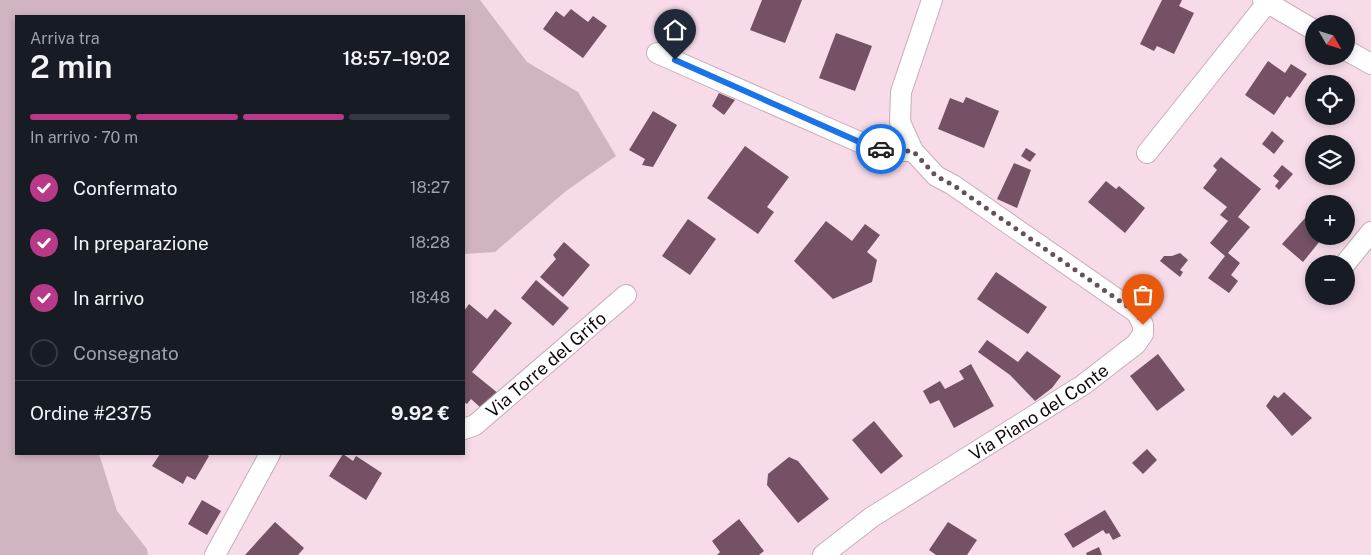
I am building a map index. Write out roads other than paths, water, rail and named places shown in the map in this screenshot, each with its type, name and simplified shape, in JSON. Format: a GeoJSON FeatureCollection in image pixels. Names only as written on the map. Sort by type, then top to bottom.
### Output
{"type":"FeatureCollection","features":[{"type":"Feature","properties":{"kind":"street","name":"Via Piano del Conte"},"geometry":{"type":"LineString","coordinates":[[823,555],[872,517],[1083,385],[1136,344],[1142,334],[1143,325],[1137,313],[953,185],[936,176],[913,151],[900,122],[901,92],[932,0]]}},
{"type":"Feature","properties":{"kind":"street"},"geometry":{"type":"LineString","coordinates":[[1147,153],[1265,1],[1305,25]]}},
{"type":"Feature","properties":{"kind":"street"},"geometry":{"type":"LineString","coordinates":[[657,52],[873,148],[890,151],[913,151]]}},
{"type":"Feature","properties":{"kind":"street"},"geometry":{"type":"LineString","coordinates":[[1355,55],[1371,64]]}},
{"type":"Feature","properties":{"kind":"street"},"geometry":{"type":"LineString","coordinates":[[1352,255],[1371,232]]}},
{"type":"Feature","properties":{"kind":"street","name":"Via Torre del Grifo"},"geometry":{"type":"LineString","coordinates":[[465,429],[475,425],[626,295]]}},
{"type":"Feature","properties":{"kind":"street"},"geometry":{"type":"LineString","coordinates":[[215,555],[269,455]]}}]}
